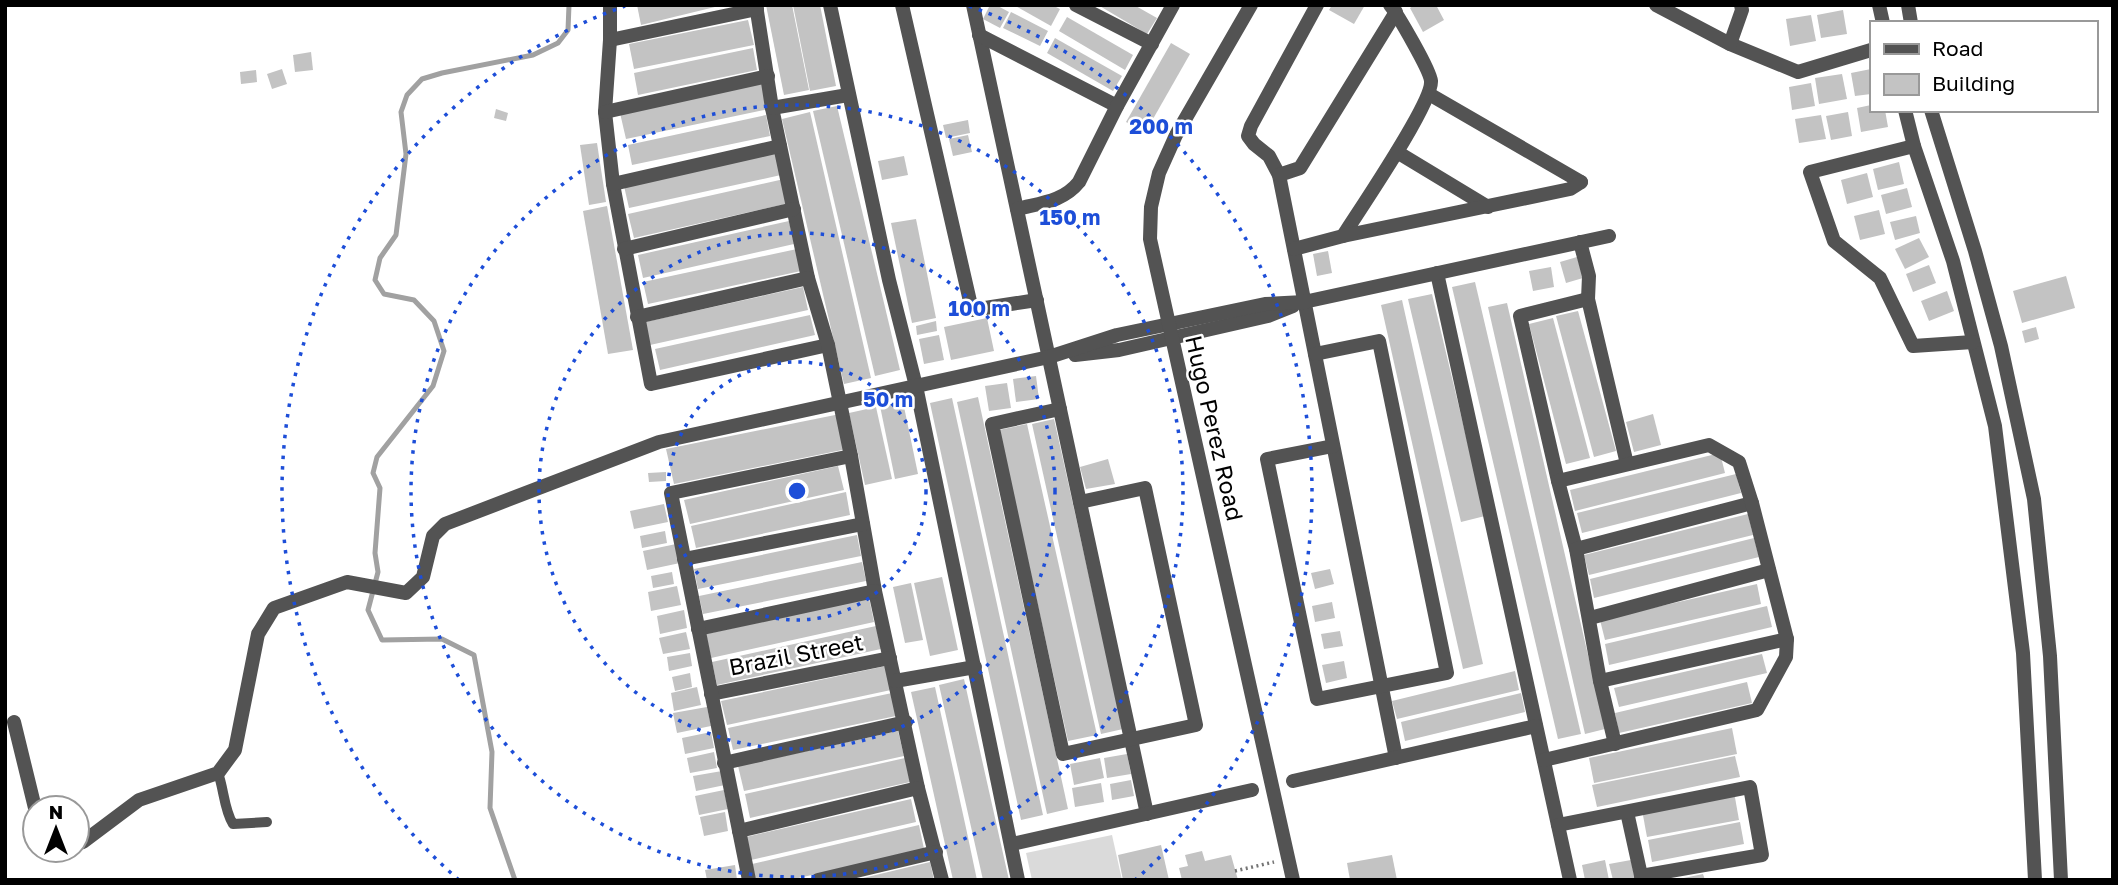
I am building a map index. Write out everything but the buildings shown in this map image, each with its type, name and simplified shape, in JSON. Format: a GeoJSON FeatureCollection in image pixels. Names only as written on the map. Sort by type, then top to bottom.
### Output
{"type":"FeatureCollection","features":[{"type":"Feature","properties":{"kind":"street"},"geometry":{"type":"LineString","coordinates":[[610,5],[605,112],[612,184],[652,384],[828,345]]}},
{"type":"Feature","properties":{"kind":"street"},"geometry":{"type":"LineString","coordinates":[[830,5],[889,280],[916,386],[1018,880]]}},
{"type":"Feature","properties":{"kind":"street"},"geometry":{"type":"LineString","coordinates":[[902,5],[972,310],[1037,300]]}},
{"type":"Feature","properties":{"kind":"street"},"geometry":{"type":"LineString","coordinates":[[973,5],[1147,814]]}},
{"type":"Feature","properties":{"kind":"street"},"geometry":{"type":"LineString","coordinates":[[1076,5],[1152,44]]}},
{"type":"Feature","properties":{"kind":"street"},"geometry":{"type":"LineString","coordinates":[[1017,209],[1059,199],[1072,191],[1079,182],[1173,5]]}},
{"type":"Feature","properties":{"kind":"street","name":"Hugo Perez Road"},"geometry":{"type":"LineString","coordinates":[[1251,5],[1176,135],[1159,173],[1151,208],[1150,239],[1293,880]]}},
{"type":"Feature","properties":{"kind":"street"},"geometry":{"type":"LineString","coordinates":[[1317,5],[1248,136],[1269,156],[1279,175],[1396,758]]}},
{"type":"Feature","properties":{"kind":"street"},"geometry":{"type":"LineString","coordinates":[[1656,5],[1730,44],[1798,72],[1870,50]]}},
{"type":"Feature","properties":{"kind":"street"},"geometry":{"type":"LineString","coordinates":[[1730,44],[1742,10],[1741,5]]}},
{"type":"Feature","properties":{"kind":"street"},"geometry":{"type":"LineString","coordinates":[[610,40],[756,7],[772,108],[793,209],[808,278],[828,345],[875,591],[918,788],[942,880]]}},
{"type":"Feature","properties":{"kind":"street"},"geometry":{"type":"LineString","coordinates":[[1279,175],[1300,168],[1393,9]]}},
{"type":"Feature","properties":{"kind":"street"},"geometry":{"type":"LineString","coordinates":[[1343,236],[1397,152],[1429,94],[1431,80],[1393,9]]}},
{"type":"Feature","properties":{"kind":"street"},"geometry":{"type":"LineString","coordinates":[[979,35],[1117,106]]}},
{"type":"Feature","properties":{"kind":"street"},"geometry":{"type":"LineString","coordinates":[[605,112],[768,76]]}},
{"type":"Feature","properties":{"kind":"street"},"geometry":{"type":"LineString","coordinates":[[1294,249],[1343,236],[1570,189],[1581,182],[1429,94]]}},
{"type":"Feature","properties":{"kind":"street"},"geometry":{"type":"LineString","coordinates":[[772,108],[848,95]]}},
{"type":"Feature","properties":{"kind":"street"},"geometry":{"type":"LineString","coordinates":[[1906,112],[1914,146],[1953,261],[1995,426],[2023,653],[2035,880]]}},
{"type":"Feature","properties":{"kind":"street"},"geometry":{"type":"LineString","coordinates":[[1932,112],[2001,346],[2034,499],[2050,656],[2061,880]]}},
{"type":"Feature","properties":{"kind":"street"},"geometry":{"type":"LineString","coordinates":[[612,184],[780,146]]}},
{"type":"Feature","properties":{"kind":"street"},"geometry":{"type":"LineString","coordinates":[[1914,146],[1810,172],[1834,241],[1880,278],[1913,346],[1973,342]]}},
{"type":"Feature","properties":{"kind":"street"},"geometry":{"type":"LineString","coordinates":[[1397,152],[1488,207]]}},
{"type":"Feature","properties":{"kind":"street"},"geometry":{"type":"LineString","coordinates":[[624,249],[793,209]]}},
{"type":"Feature","properties":{"kind":"street"},"geometry":{"type":"LineString","coordinates":[[91,836],[139,800],[218,774],[235,750],[258,634],[274,608],[347,582],[406,593],[423,577],[433,536],[445,524],[659,442],[1049,357],[1119,350],[1170,331],[1268,316],[1304,302],[1609,236]]}},
{"type":"Feature","properties":{"kind":"street"},"geometry":{"type":"LineString","coordinates":[[1580,242],[1589,276],[1588,299],[1627,464]]}},
{"type":"Feature","properties":{"kind":"street"},"geometry":{"type":"LineString","coordinates":[[1437,273],[1570,880]]}},
{"type":"Feature","properties":{"kind":"street"},"geometry":{"type":"LineString","coordinates":[[637,317],[808,278]]}},
{"type":"Feature","properties":{"kind":"street"},"geometry":{"type":"LineString","coordinates":[[1588,299],[1520,316],[1576,549],[1600,681],[1615,744]]}},
{"type":"Feature","properties":{"kind":"street"},"geometry":{"type":"LineString","coordinates":[[1315,354],[1379,341],[1447,673],[1317,699],[1267,459],[1333,446]]}},
{"type":"Feature","properties":{"kind":"street"},"geometry":{"type":"LineString","coordinates":[[1060,409],[992,424],[1063,754],[1196,725],[1145,488],[1080,502]]}},
{"type":"Feature","properties":{"kind":"street"},"geometry":{"type":"LineString","coordinates":[[1544,760],[1757,710],[1786,657],[1787,639],[1739,462],[1709,445],[1558,481]]}},
{"type":"Feature","properties":{"kind":"street"},"geometry":{"type":"LineString","coordinates":[[749,880],[671,493],[851,456]]}},
{"type":"Feature","properties":{"kind":"street"},"geometry":{"type":"LineString","coordinates":[[1576,549],[1752,503]]}},
{"type":"Feature","properties":{"kind":"street"},"geometry":{"type":"LineString","coordinates":[[684,559],[863,524]]}},
{"type":"Feature","properties":{"kind":"street"},"geometry":{"type":"LineString","coordinates":[[1590,618],[1769,570]]}},
{"type":"Feature","properties":{"kind":"street"},"geometry":{"type":"LineString","coordinates":[[698,629],[875,591]]}},
{"type":"Feature","properties":{"kind":"street"},"geometry":{"type":"LineString","coordinates":[[1600,681],[1787,639]]}},
{"type":"Feature","properties":{"kind":"street","name":"Brazil Street"},"geometry":{"type":"LineString","coordinates":[[711,694],[890,658]]}},
{"type":"Feature","properties":{"kind":"street"},"geometry":{"type":"LineString","coordinates":[[895,681],[975,667]]}},
{"type":"Feature","properties":{"kind":"street"},"geometry":{"type":"LineString","coordinates":[[14,722],[32,794]]}},
{"type":"Feature","properties":{"kind":"street"},"geometry":{"type":"LineString","coordinates":[[724,763],[905,722]]}},
{"type":"Feature","properties":{"kind":"street"},"geometry":{"type":"LineString","coordinates":[[1293,781],[1536,726]]}},
{"type":"Feature","properties":{"kind":"street"},"geometry":{"type":"LineString","coordinates":[[1558,825],[1750,787],[1762,855],[1641,878],[1627,812]]}},
{"type":"Feature","properties":{"kind":"street"},"geometry":{"type":"LineString","coordinates":[[739,831],[918,788]]}},
{"type":"Feature","properties":{"kind":"street"},"geometry":{"type":"LineString","coordinates":[[1012,844],[1252,790]]}},
{"type":"Feature","properties":{"kind":"street"},"geometry":{"type":"LineString","coordinates":[[818,880],[936,852]]}},
{"type":"Feature","properties":{"kind":"street"},"geometry":{"type":"LineString","coordinates":[[1708,864],[1711,880]]}},
{"type":"Feature","properties":{"kind":"lane"},"geometry":{"type":"LineString","coordinates":[[218,774],[233,824],[267,822]]}},
{"type":"Feature","properties":{"kind":"path"},"geometry":{"type":"LineString","coordinates":[[1235,871],[1288,859]]}},
{"type":"Feature","properties":{"kind":"shaded area"},"geometry":{"type":"Polygon","coordinates":[[[1112,835],[1122,880],[1032,880],[1026,853],[1112,835]]]}},
{"type":"Feature","properties":{"kind":"waterway"},"geometry":{"type":"LineString","coordinates":[[515,880],[490,808],[492,752],[474,655],[442,639],[382,640],[368,610],[378,572],[375,553],[380,488],[373,473],[377,457],[433,386],[444,351],[434,321],[414,300],[384,294],[375,280],[380,258],[396,235],[406,154],[401,112],[407,95],[422,79],[533,55],[558,43],[568,30],[569,5]]}}]}
